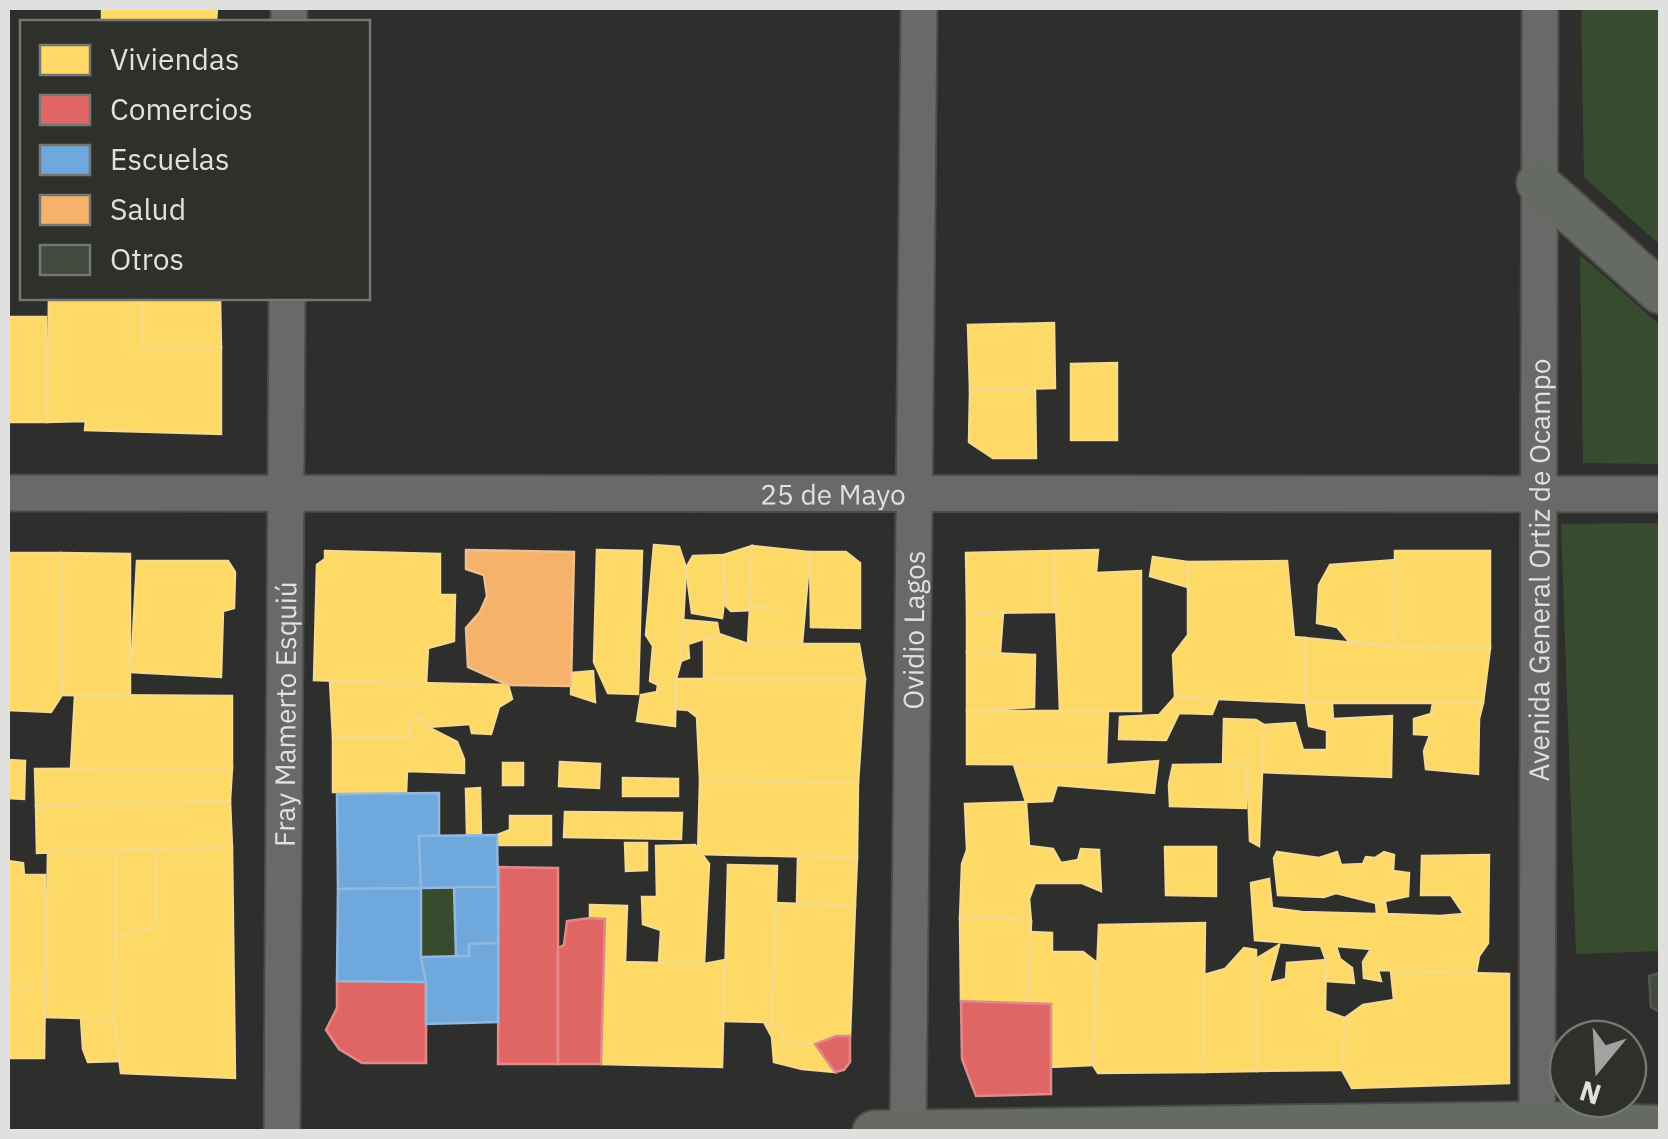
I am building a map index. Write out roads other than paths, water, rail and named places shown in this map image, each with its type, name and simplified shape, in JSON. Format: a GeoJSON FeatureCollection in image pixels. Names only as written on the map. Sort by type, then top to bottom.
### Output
{"type":"FeatureCollection","features":[{"type":"Feature","properties":{"kind":"main road"},"geometry":{"type":"LineString","coordinates":[[1538,183],[1660,292]]}},
{"type":"Feature","properties":{"kind":"main road"},"geometry":{"type":"LineString","coordinates":[[874,1132],[1660,1127]]}},
{"type":"Feature","properties":{"kind":"street","name":"Ovidio Lagos"},"geometry":{"type":"LineString","coordinates":[[908,1131],[919,8]]}},
{"type":"Feature","properties":{"kind":"street","name":"Avenida General Ortiz de Ocampo"},"geometry":{"type":"LineString","coordinates":[[1540,8],[1536,494],[1538,1080],[1557,1128]]}},
{"type":"Feature","properties":{"kind":"street","name":"Fray Mamerto Esquiú"},"geometry":{"type":"LineString","coordinates":[[282,1132],[288,300]]}},
{"type":"Feature","properties":{"kind":"street","name":"25 de Mayo"},"geometry":{"type":"LineString","coordinates":[[8,493],[1660,494]]}},
{"type":"Feature","properties":{"kind":"street"},"geometry":{"type":"LineString","coordinates":[[1538,1080],[1557,1128]]}}]}
